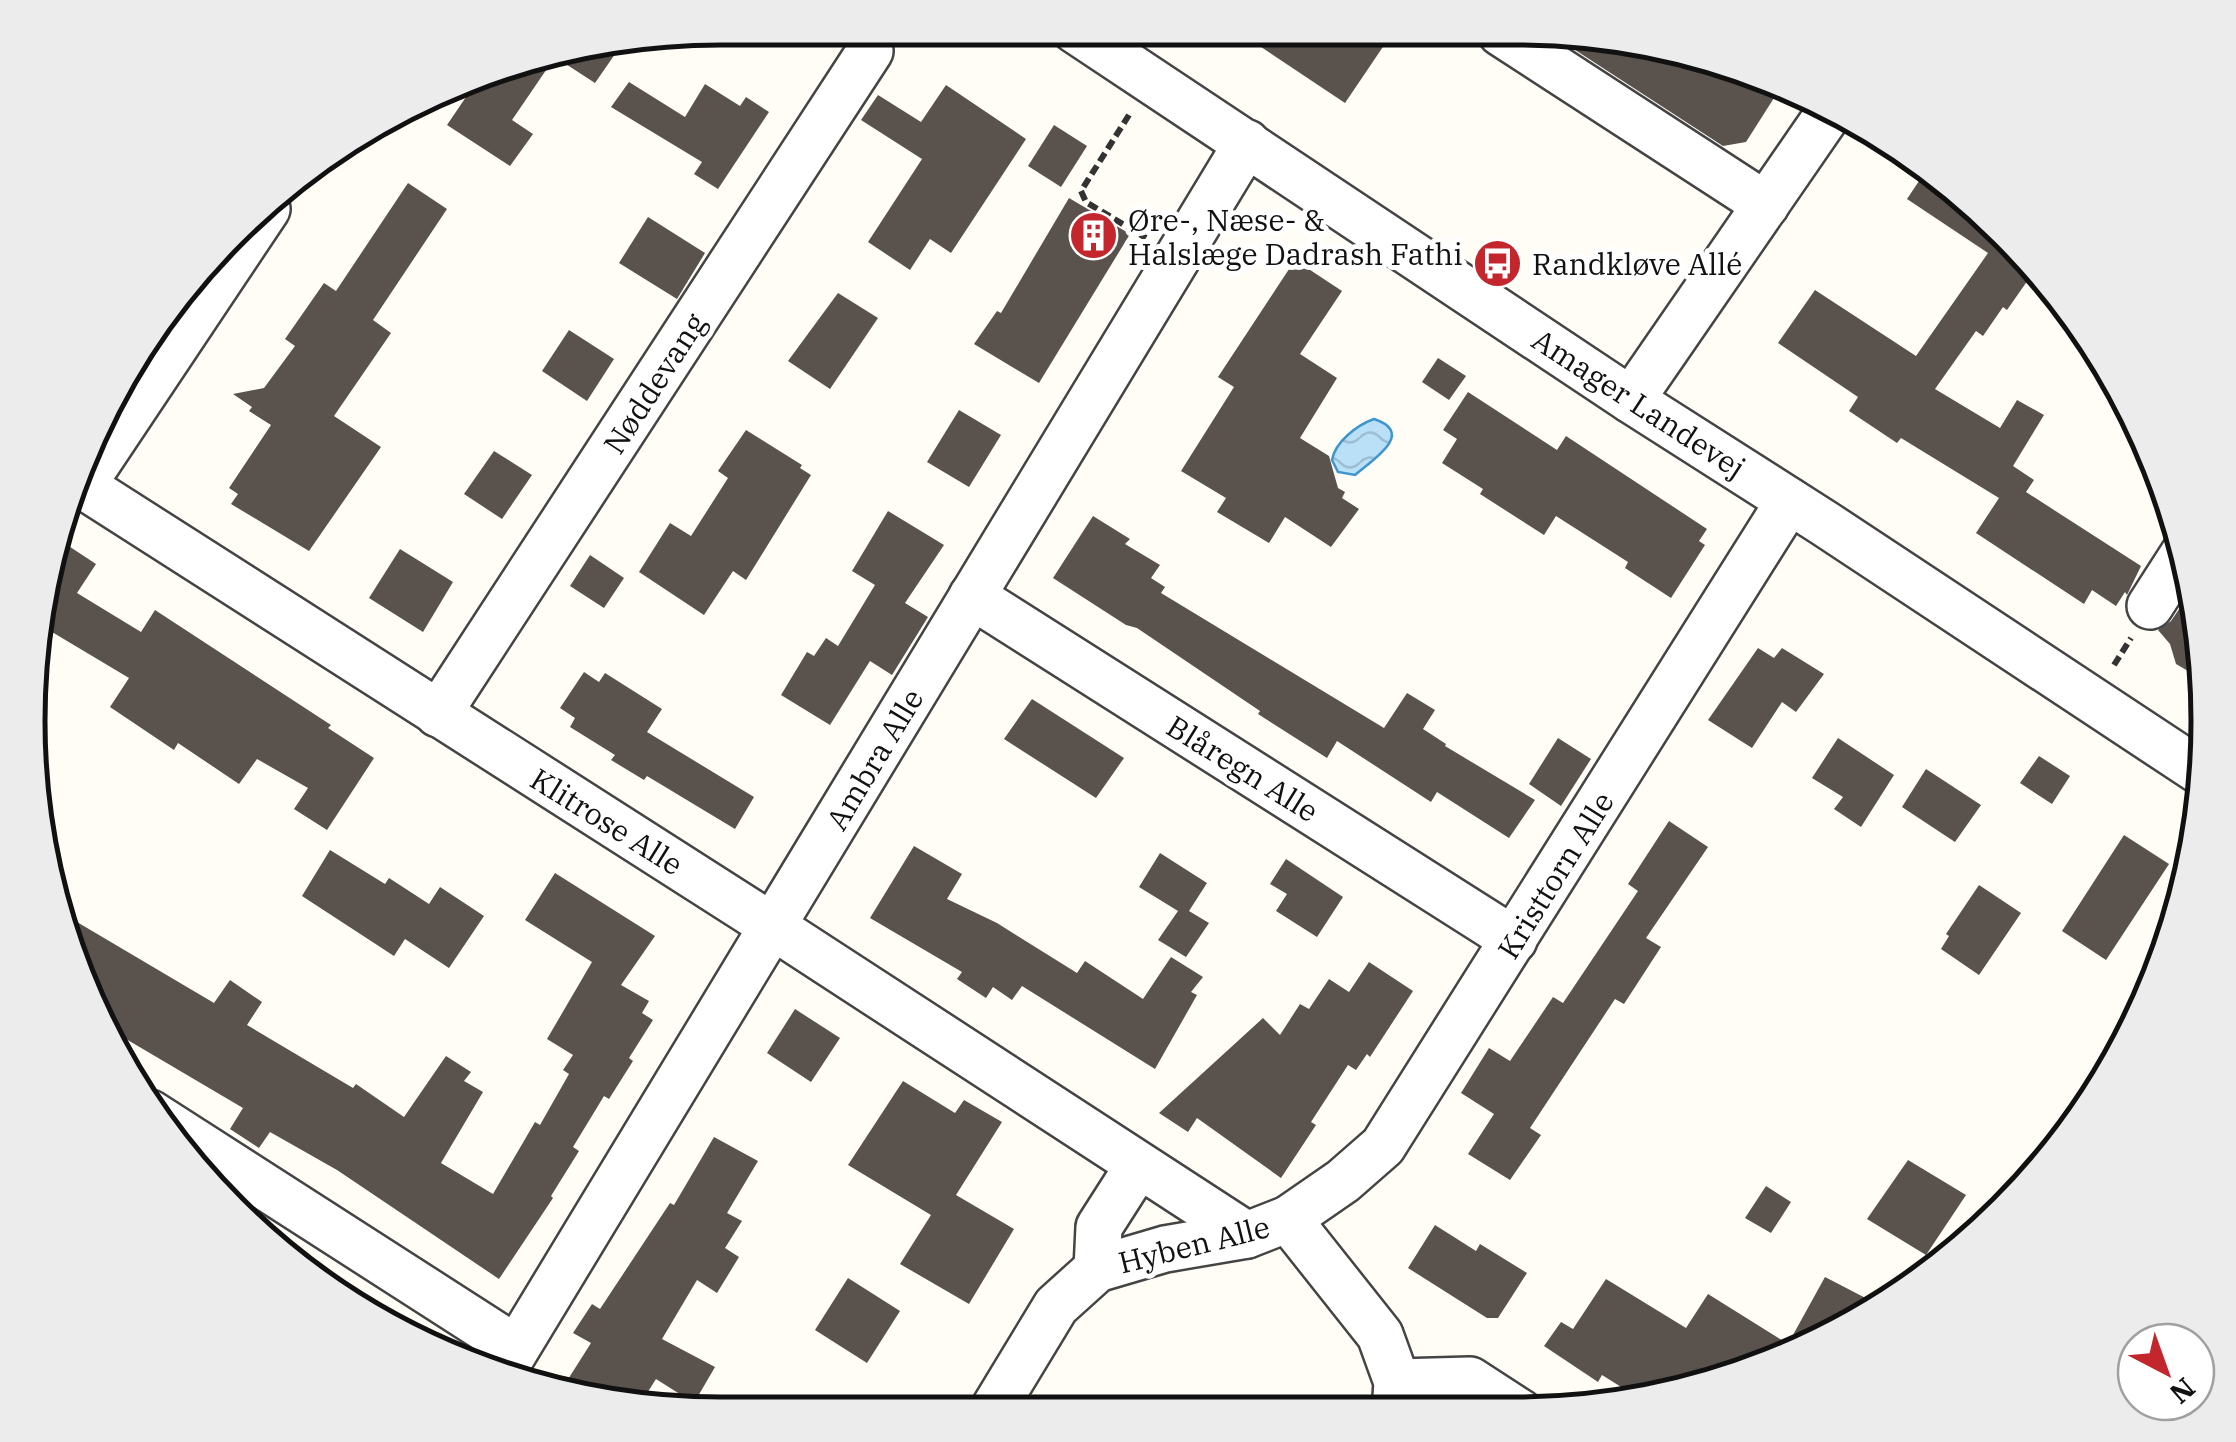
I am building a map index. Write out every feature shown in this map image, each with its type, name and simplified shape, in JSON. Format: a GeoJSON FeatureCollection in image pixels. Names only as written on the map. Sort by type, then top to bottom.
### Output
{"type":"FeatureCollection","features":[{"type":"Feature","properties":{"kind":"street","name":"Amager Landevej"},"geometry":{"type":"LineString","coordinates":[[1098,45],[1631,400],[2190,765]]}},
{"type":"Feature","properties":{"kind":"street"},"geometry":{"type":"LineString","coordinates":[[1520,45],[1766,205]]}},
{"type":"Feature","properties":{"kind":"street","name":"Nøddevang"},"geometry":{"type":"LineString","coordinates":[[438,714],[870,51]]}},
{"type":"Feature","properties":{"kind":"street"},"geometry":{"type":"LineString","coordinates":[[1631,400],[1824,120]]}},
{"type":"Feature","properties":{"kind":"street","name":"Ambra Alle"},"geometry":{"type":"LineString","coordinates":[[508,1361],[1247,143]]}},
{"type":"Feature","properties":{"kind":"street"},"geometry":{"type":"LineString","coordinates":[[104,446],[245,242]]}},
{"type":"Feature","properties":{"kind":"street","name":"Klitrose Alle"},"geometry":{"type":"LineString","coordinates":[[87,488],[772,926],[1138,1166],[1268,1227],[1380,1336],[1396,1397],[1470,1380],[1496,1397]]}},
{"type":"Feature","properties":{"kind":"street","name":"Kristtorn Alle"},"geometry":{"type":"LineString","coordinates":[[1268,1227],[1343,1181],[1382,1146],[1789,500]]}},
{"type":"Feature","properties":{"kind":"street"},"geometry":{"type":"LineString","coordinates":[[2150,606],[2173,569]]}},
{"type":"Feature","properties":{"kind":"street","name":"Blåregn Alle"},"geometry":{"type":"LineString","coordinates":[[972,596],[1514,940]]}},
{"type":"Feature","properties":{"kind":"street"},"geometry":{"type":"LineString","coordinates":[[191,1141],[508,1361]]}},
{"type":"Feature","properties":{"kind":"street"},"geometry":{"type":"LineString","coordinates":[[1097,1269],[1099,1227],[1138,1166]]}},
{"type":"Feature","properties":{"kind":"street","name":"Hyben Alle"},"geometry":{"type":"LineString","coordinates":[[1001,1397],[1056,1306],[1097,1269],[1164,1249],[1268,1227]]}},
{"type":"Feature","properties":{"kind":"path"},"geometry":{"type":"LineString","coordinates":[[1108,149],[1080,191],[1086,202],[1178,257]]}},
{"type":"Feature","properties":{"kind":"path"},"geometry":{"type":"LineString","coordinates":[[2092,700],[2150,606]]}},
{"type":"Feature","properties":{"kind":"water"},"geometry":{"type":"Polygon","coordinates":[[[1374,419],[1391,432],[1387,447],[1355,475],[1338,472],[1332,460],[1337,447],[1354,430],[1374,419]]]}},
{"type":"Feature","properties":{"kind":"building"},"geometry":{"type":"Polygon","coordinates":[[[1258,45],[1384,45],[1345,103],[1258,45]]]}},
{"type":"Feature","properties":{"kind":"building"},"geometry":{"type":"Polygon","coordinates":[[[1571,47],[1690,68],[1775,96],[1746,142],[1723,146],[1571,47]]]}},
{"type":"Feature","properties":{"kind":"building"},"geometry":{"type":"Polygon","coordinates":[[[615,54],[595,83],[565,64],[615,54]]]}},
{"type":"Feature","properties":{"kind":"building"},"geometry":{"type":"Polygon","coordinates":[[[548,68],[512,120],[533,134],[510,166],[447,125],[468,94],[548,68]]]}},
{"type":"Feature","properties":{"kind":"building"},"geometry":{"type":"Polygon","coordinates":[[[629,82],[685,117],[705,84],[740,106],[746,97],[769,112],[718,189],[694,174],[702,162],[611,107],[629,82]]]}},
{"type":"Feature","properties":{"kind":"building"},"geometry":{"type":"Polygon","coordinates":[[[946,85],[1026,139],[951,253],[930,239],[910,270],[868,242],[922,159],[861,120],[878,95],[921,122],[946,85]]]}},
{"type":"Feature","properties":{"kind":"building"},"geometry":{"type":"Polygon","coordinates":[[[1054,125],[1087,146],[1061,187],[1028,166],[1054,125]]]}},
{"type":"Feature","properties":{"kind":"building"},"geometry":{"type":"Polygon","coordinates":[[[1920,180],[1961,213],[2028,281],[1983,336],[1976,331],[1935,389],[2000,428],[2017,400],[2044,415],[2013,466],[2034,480],[2026,492],[2141,566],[2127,595],[2125,592],[2116,606],[2092,590],[2084,604],[1976,533],[1999,498],[1901,438],[1897,443],[1849,411],[1858,397],[1778,343],[1815,290],[1916,356],[1988,253],[1907,199],[1920,180]]]}},
{"type":"Feature","properties":{"kind":"building"},"geometry":{"type":"Polygon","coordinates":[[[408,183],[447,209],[373,320],[391,333],[334,416],[381,447],[309,551],[231,504],[238,494],[229,488],[271,425],[249,411],[252,407],[233,394],[264,388],[295,346],[285,339],[324,283],[336,291],[408,183]]]}},
{"type":"Feature","properties":{"kind":"building"},"geometry":{"type":"Polygon","coordinates":[[[1069,198],[1130,234],[1039,383],[974,344],[997,311],[1001,313],[1069,198]]]}},
{"type":"Feature","properties":{"kind":"building"},"geometry":{"type":"Polygon","coordinates":[[[648,217],[705,253],[677,299],[619,263],[648,217]]]}},
{"type":"Feature","properties":{"kind":"building"},"geometry":{"type":"Polygon","coordinates":[[[1295,260],[1342,291],[1300,354],[1337,378],[1300,438],[1329,456],[1338,488],[1345,492],[1342,498],[1359,509],[1331,547],[1285,517],[1269,543],[1217,512],[1226,498],[1181,471],[1234,387],[1218,377],[1295,260]]]}},
{"type":"Feature","properties":{"kind":"building"},"geometry":{"type":"Polygon","coordinates":[[[838,293],[878,318],[830,389],[788,361],[838,293]]]}},
{"type":"Feature","properties":{"kind":"building"},"geometry":{"type":"Polygon","coordinates":[[[569,330],[614,359],[587,401],[542,371],[569,330]]]}},
{"type":"Feature","properties":{"kind":"building"},"geometry":{"type":"Polygon","coordinates":[[[1438,358],[1466,376],[1449,400],[1422,382],[1438,358]]]}},
{"type":"Feature","properties":{"kind":"building"},"geometry":{"type":"Polygon","coordinates":[[[1468,392],[1557,450],[1566,436],[1707,529],[1699,541],[1705,545],[1671,598],[1625,568],[1628,562],[1556,516],[1544,535],[1480,494],[1483,489],[1442,463],[1457,439],[1443,430],[1468,392]]]}},
{"type":"Feature","properties":{"kind":"building"},"geometry":{"type":"Polygon","coordinates":[[[959,410],[1001,435],[969,487],[927,462],[959,410]]]}},
{"type":"Feature","properties":{"kind":"building"},"geometry":{"type":"Polygon","coordinates":[[[746,430],[802,465],[800,468],[811,475],[746,580],[733,571],[704,615],[639,572],[670,523],[691,536],[728,478],[718,471],[746,430]]]}},
{"type":"Feature","properties":{"kind":"building"},"geometry":{"type":"Polygon","coordinates":[[[494,451],[532,475],[502,519],[464,494],[494,451]]]}},
{"type":"Feature","properties":{"kind":"building"},"geometry":{"type":"Polygon","coordinates":[[[888,511],[944,545],[905,603],[928,617],[892,675],[870,661],[830,725],[781,695],[807,652],[814,656],[826,638],[838,646],[875,585],[852,571],[888,511]]]}},
{"type":"Feature","properties":{"kind":"building"},"geometry":{"type":"Polygon","coordinates":[[[1093,516],[1130,539],[1125,544],[1160,565],[1151,578],[1165,587],[1161,593],[1384,728],[1407,693],[1435,710],[1423,729],[1535,800],[1509,838],[1437,792],[1431,802],[1337,741],[1327,758],[1137,628],[1126,625],[1053,578],[1093,516]]]}},
{"type":"Feature","properties":{"kind":"building"},"geometry":{"type":"Polygon","coordinates":[[[68,546],[96,564],[77,593],[141,632],[155,610],[331,725],[328,728],[374,758],[327,830],[294,809],[308,788],[257,759],[239,784],[178,743],[174,750],[110,707],[129,678],[52,632],[68,546]]]}},
{"type":"Feature","properties":{"kind":"building"},"geometry":{"type":"Polygon","coordinates":[[[400,549],[453,582],[423,632],[369,598],[400,549]]]}},
{"type":"Feature","properties":{"kind":"building"},"geometry":{"type":"Polygon","coordinates":[[[590,555],[624,578],[604,608],[570,586],[590,555]]]}},
{"type":"Feature","properties":{"kind":"building"},"geometry":{"type":"Polygon","coordinates":[[[2181,607],[2189,672],[2176,664],[2170,644],[2158,630],[2171,621],[2181,607]]]}},
{"type":"Feature","properties":{"kind":"building"},"geometry":{"type":"Polygon","coordinates":[[[1758,648],[1774,658],[1782,648],[1824,674],[1796,712],[1782,702],[1752,748],[1708,720],[1758,648]]]}},
{"type":"Feature","properties":{"kind":"building"},"geometry":{"type":"Polygon","coordinates":[[[584,672],[599,682],[605,673],[662,709],[647,732],[754,797],[735,829],[647,776],[644,780],[611,760],[615,755],[570,727],[575,718],[560,708],[584,672]]]}},
{"type":"Feature","properties":{"kind":"building"},"geometry":{"type":"Polygon","coordinates":[[[1032,699],[1124,758],[1096,798],[1004,739],[1032,699]]]}},
{"type":"Feature","properties":{"kind":"building"},"geometry":{"type":"Polygon","coordinates":[[[1558,738],[1591,759],[1561,806],[1529,784],[1558,738]]]}},
{"type":"Feature","properties":{"kind":"building"},"geometry":{"type":"Polygon","coordinates":[[[1838,738],[1894,775],[1861,827],[1834,809],[1843,797],[1812,778],[1838,738]]]}},
{"type":"Feature","properties":{"kind":"building"},"geometry":{"type":"Polygon","coordinates":[[[2039,756],[2070,776],[2052,804],[2020,783],[2039,756]]]}},
{"type":"Feature","properties":{"kind":"building"},"geometry":{"type":"Polygon","coordinates":[[[1926,769],[1981,805],[1955,842],[1902,807],[1926,769]]]}},
{"type":"Feature","properties":{"kind":"building"},"geometry":{"type":"Polygon","coordinates":[[[1669,821],[1708,847],[1646,938],[1661,947],[1624,1004],[1615,999],[1530,1128],[1541,1135],[1510,1180],[1468,1154],[1494,1114],[1461,1093],[1489,1048],[1510,1061],[1553,997],[1563,1003],[1638,891],[1628,884],[1669,821]]]}},
{"type":"Feature","properties":{"kind":"building"},"geometry":{"type":"Polygon","coordinates":[[[2124,835],[2169,864],[2106,960],[2062,931],[2124,835]]]}},
{"type":"Feature","properties":{"kind":"building"},"geometry":{"type":"Polygon","coordinates":[[[914,846],[962,874],[947,899],[997,923],[1077,973],[1085,961],[1143,999],[1171,957],[1203,977],[1191,992],[1197,995],[1155,1069],[1022,986],[1012,1000],[993,987],[986,998],[957,979],[962,972],[870,918],[914,846]]]}},
{"type":"Feature","properties":{"kind":"building"},"geometry":{"type":"Polygon","coordinates":[[[330,850],[385,884],[389,878],[429,904],[440,887],[484,916],[449,968],[405,939],[394,956],[302,896],[330,850]]]}},
{"type":"Feature","properties":{"kind":"building"},"geometry":{"type":"Polygon","coordinates":[[[1160,853],[1207,883],[1189,911],[1209,923],[1186,957],[1158,940],[1178,911],[1139,887],[1160,853]]]}},
{"type":"Feature","properties":{"kind":"building"},"geometry":{"type":"Polygon","coordinates":[[[1286,859],[1343,897],[1317,937],[1276,911],[1287,894],[1270,884],[1286,859]]]}},
{"type":"Feature","properties":{"kind":"building"},"geometry":{"type":"Polygon","coordinates":[[[555,873],[655,936],[621,985],[649,1001],[642,1013],[653,1020],[629,1058],[633,1061],[609,1099],[604,1096],[573,1147],[579,1151],[553,1198],[499,1279],[337,1170],[270,1132],[259,1148],[230,1129],[243,1108],[125,1038],[96,980],[76,921],[214,1003],[230,980],[262,1002],[247,1025],[353,1088],[356,1084],[404,1117],[446,1056],[471,1072],[464,1081],[483,1092],[441,1163],[493,1194],[535,1122],[540,1125],[569,1074],[563,1070],[573,1055],[547,1039],[592,962],[525,920],[555,873]]]}},
{"type":"Feature","properties":{"kind":"building"},"geometry":{"type":"Polygon","coordinates":[[[1979,885],[2021,913],[1979,975],[1941,949],[1949,936],[1946,934],[1979,885]]]}},
{"type":"Feature","properties":{"kind":"building"},"geometry":{"type":"Polygon","coordinates":[[[1369,962],[1413,991],[1370,1057],[1367,1054],[1356,1070],[1348,1065],[1311,1122],[1316,1125],[1281,1178],[1197,1118],[1188,1132],[1159,1113],[1263,1018],[1280,1035],[1300,1004],[1309,1009],[1329,979],[1349,992],[1369,962]]]}},
{"type":"Feature","properties":{"kind":"building"},"geometry":{"type":"Polygon","coordinates":[[[795,1009],[840,1038],[811,1082],[767,1053],[795,1009]]]}},
{"type":"Feature","properties":{"kind":"building"},"geometry":{"type":"Polygon","coordinates":[[[903,1081],[955,1113],[964,1100],[1002,1122],[956,1195],[1014,1229],[969,1304],[900,1264],[931,1215],[848,1165],[903,1081]]]}},
{"type":"Feature","properties":{"kind":"building"},"geometry":{"type":"Polygon","coordinates":[[[714,1137],[758,1161],[727,1213],[742,1221],[725,1248],[739,1257],[717,1293],[697,1280],[662,1339],[715,1367],[698,1396],[683,1396],[656,1379],[647,1393],[568,1379],[591,1343],[573,1333],[592,1304],[600,1309],[670,1203],[674,1205],[714,1137]]]}},
{"type":"Feature","properties":{"kind":"building"},"geometry":{"type":"Polygon","coordinates":[[[1908,1160],[1966,1195],[1926,1255],[1867,1219],[1908,1160]]]}},
{"type":"Feature","properties":{"kind":"building"},"geometry":{"type":"Polygon","coordinates":[[[1766,1186],[1791,1202],[1771,1233],[1745,1218],[1766,1186]]]}},
{"type":"Feature","properties":{"kind":"building"},"geometry":{"type":"Polygon","coordinates":[[[1435,1225],[1476,1251],[1480,1244],[1527,1273],[1498,1318],[1487,1318],[1408,1268],[1435,1225]]]}},
{"type":"Feature","properties":{"kind":"building"},"geometry":{"type":"Polygon","coordinates":[[[1825,1277],[1866,1298],[1814,1327],[1791,1338],[1825,1277]]]}},
{"type":"Feature","properties":{"kind":"building"},"geometry":{"type":"Polygon","coordinates":[[[848,1278],[900,1311],[867,1363],[815,1330],[848,1278]]]}},
{"type":"Feature","properties":{"kind":"building"},"geometry":{"type":"Polygon","coordinates":[[[1606,1279],[1686,1328],[1708,1294],[1784,1341],[1690,1374],[1623,1388],[1602,1375],[1598,1382],[1544,1346],[1561,1322],[1573,1329],[1606,1279]]]}},
{"type":"Feature","properties":{"kind":"place","name":"Øre-, Næse- & Halslæge Dadrash Fathi"},"geometry":{"type":"Point","coordinates":[1093,236]}},
{"type":"Feature","properties":{"kind":"place","name":"Randkløve Allé"},"geometry":{"type":"Point","coordinates":[1497,263]}}]}
